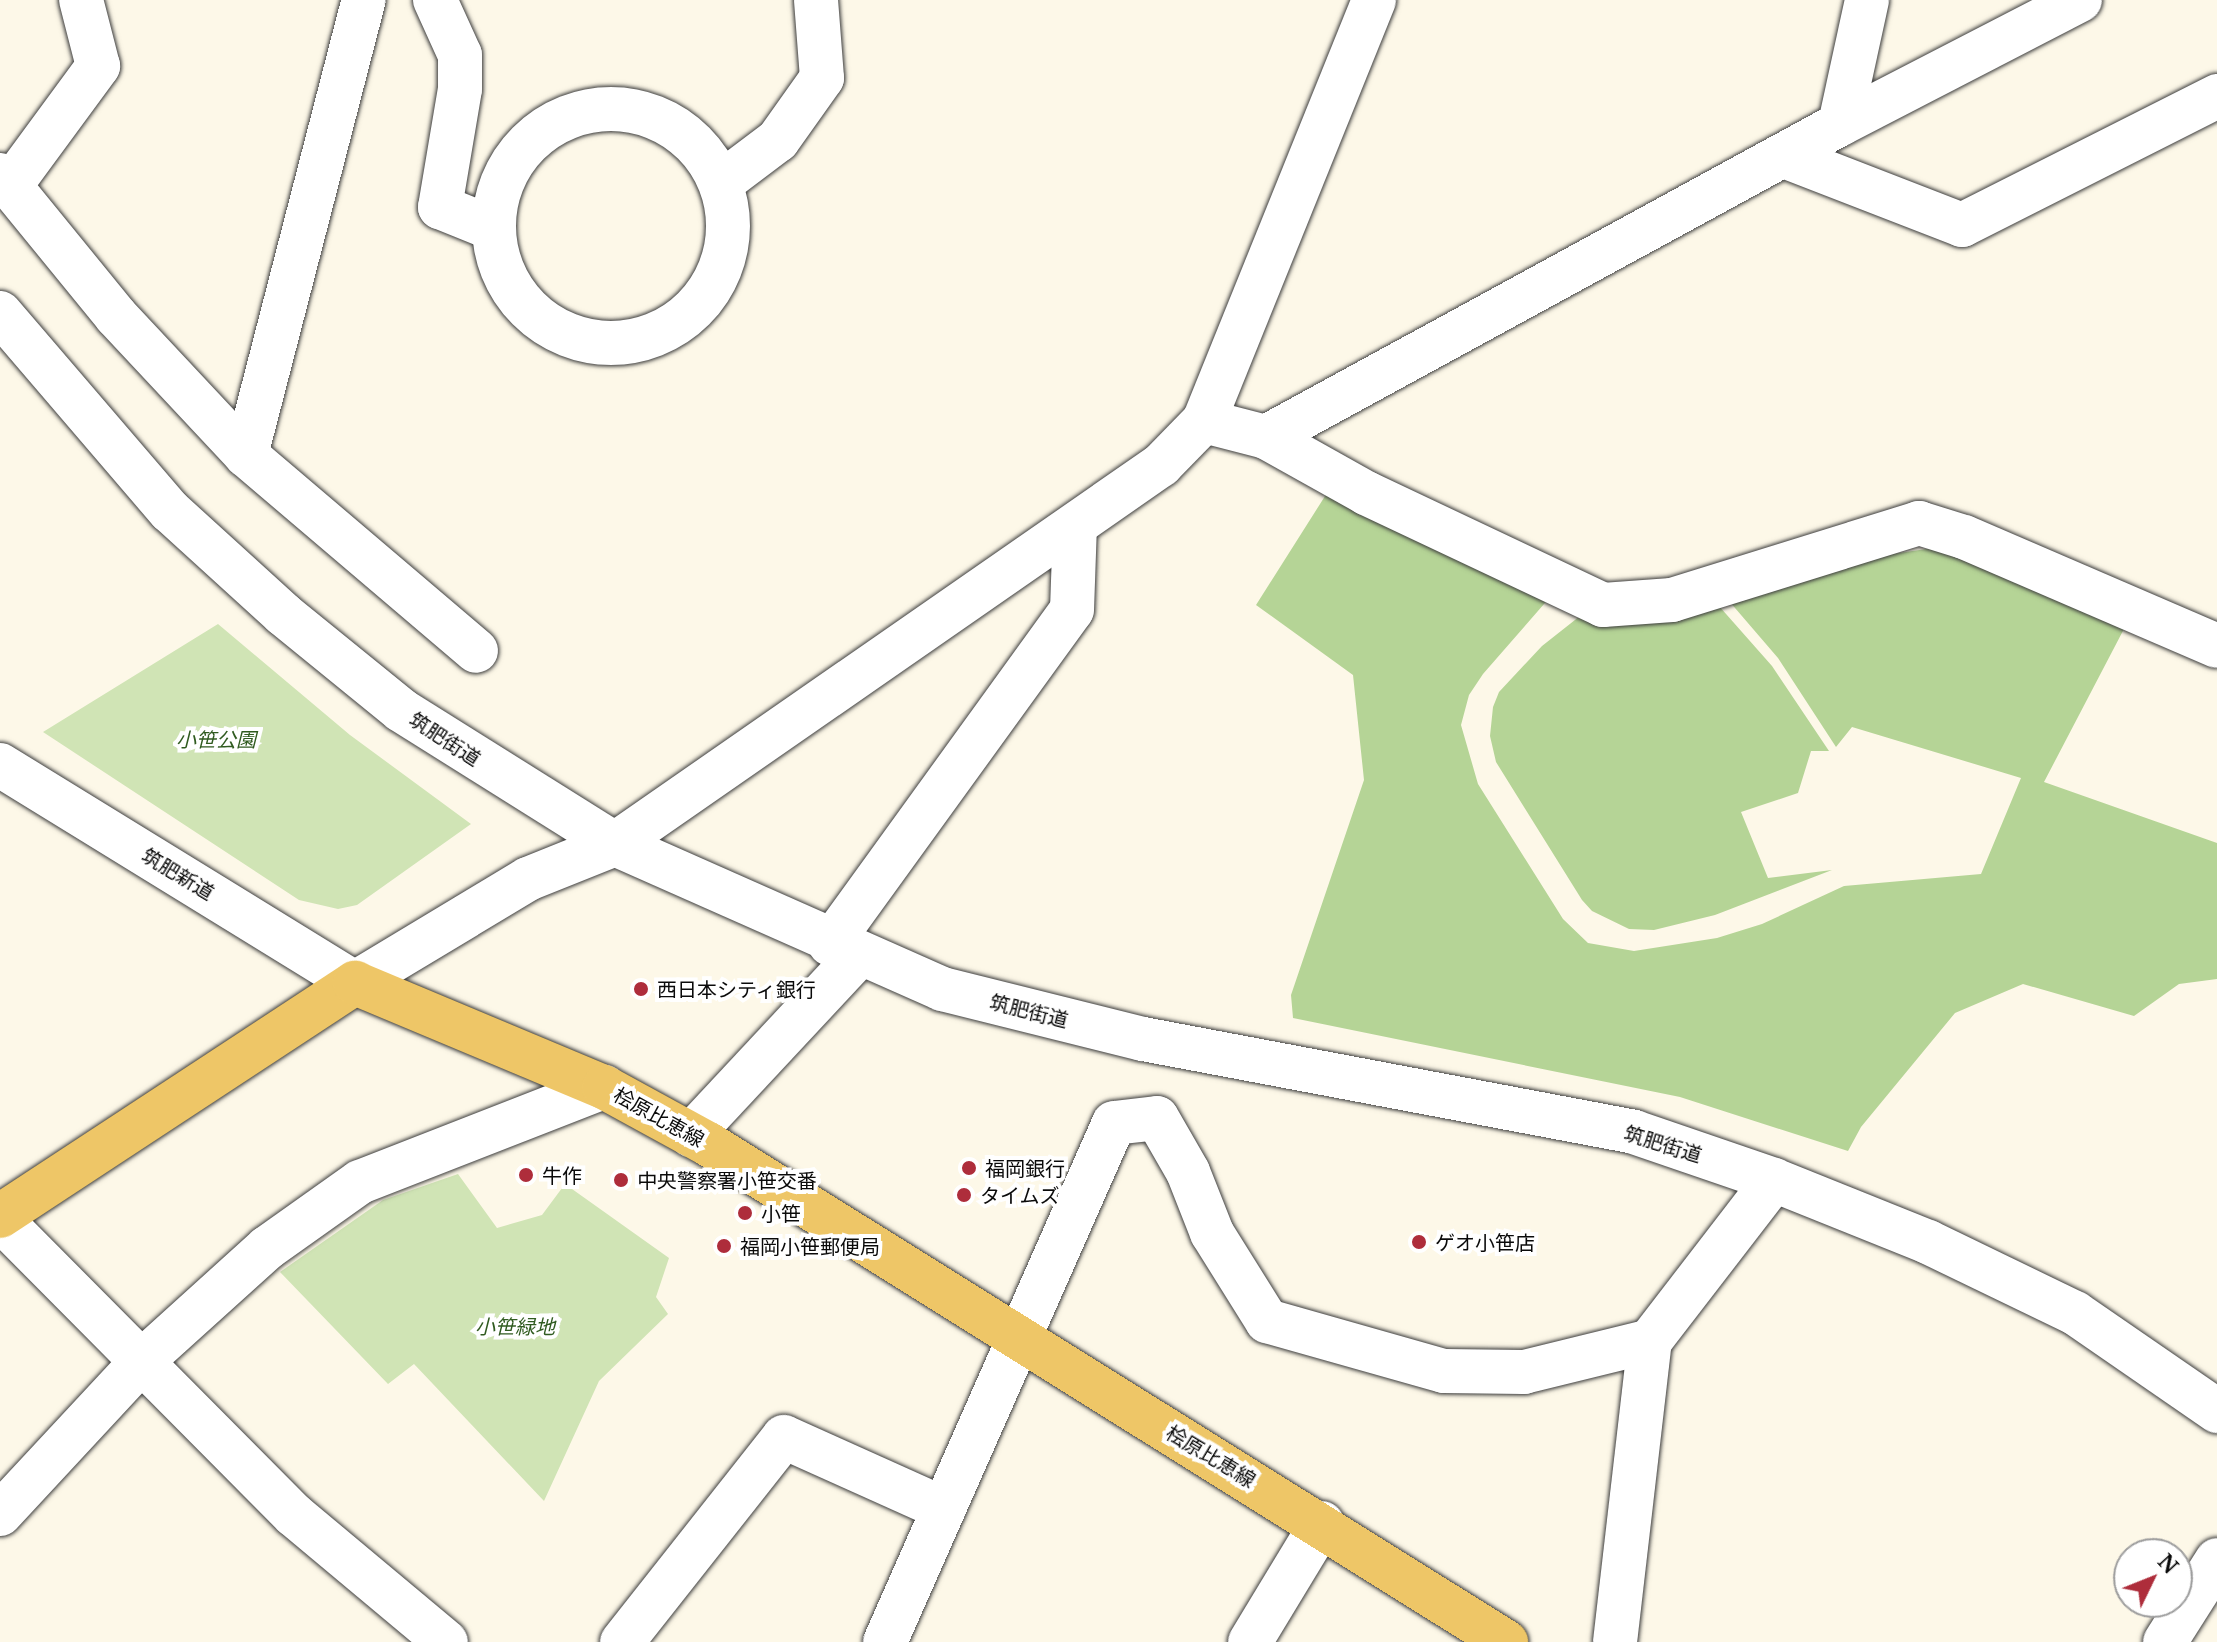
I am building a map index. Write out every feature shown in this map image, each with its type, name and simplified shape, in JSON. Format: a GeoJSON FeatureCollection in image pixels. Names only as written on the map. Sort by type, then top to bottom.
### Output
{"type":"FeatureCollection","features":[{"type":"Feature","properties":{"kind":"main road","name":"桧原比恵線"},"geometry":{"type":"LineString","coordinates":[[355,983],[604,1087],[691,1135],[1018,1339],[1322,1523],[1506,1642]]}},
{"type":"Feature","properties":{"kind":"main road"},"geometry":{"type":"LineString","coordinates":[[0,1218],[355,983]]}},
{"type":"Feature","properties":{"kind":"street"},"geometry":{"type":"LineString","coordinates":[[246,455],[364,0]]}},
{"type":"Feature","properties":{"kind":"street"},"geometry":{"type":"LineString","coordinates":[[435,0],[460,55],[460,89],[440,207],[492,228]]}},
{"type":"Feature","properties":{"kind":"street"},"geometry":{"type":"LineString","coordinates":[[721,183],[778,140],[822,78],[816,0]]}},
{"type":"Feature","properties":{"kind":"street"},"geometry":{"type":"LineString","coordinates":[[355,983],[528,879],[615,844],[1161,465],[1204,421],[1374,0]]}},
{"type":"Feature","properties":{"kind":"street"},"geometry":{"type":"LineString","coordinates":[[1840,124],[1867,0]]}},
{"type":"Feature","properties":{"kind":"street"},"geometry":{"type":"LineString","coordinates":[[1266,437],[1840,124],[2080,0]]}},
{"type":"Feature","properties":{"kind":"street"},"geometry":{"type":"LineString","coordinates":[[86,4],[98,66],[5,180],[116,316],[246,455],[476,651]]}},
{"type":"Feature","properties":{"kind":"street"},"geometry":{"type":"LineString","coordinates":[[1784,156],[1962,225],[2217,96]]}},
{"type":"Feature","properties":{"kind":"street"},"geometry":{"type":"LineString","coordinates":[[590,109],[630,109],[655,115],[708,156],[721,183],[730,238],[721,274],[659,336],[634,343],[594,344],[553,330],[513,293],[492,228],[494,203],[511,162],[555,121],[590,109]]}},
{"type":"Feature","properties":{"kind":"street","name":"筑肥街道"},"geometry":{"type":"LineString","coordinates":[[0,313],[170,511],[283,614],[401,710],[615,844],[845,950],[942,989],[1143,1039],[1634,1132],[1774,1180],[1928,1242],[2075,1313],[2217,1411]]}},
{"type":"Feature","properties":{"kind":"street"},"geometry":{"type":"LineString","coordinates":[[1204,421],[1266,437],[1366,493],[1603,605],[1672,600],[1919,523],[1964,537],[2217,646]]}},
{"type":"Feature","properties":{"kind":"street"},"geometry":{"type":"LineString","coordinates":[[691,1135],[845,950],[1072,610],[1075,526]]}},
{"type":"Feature","properties":{"kind":"street","name":"筑肥新道"},"geometry":{"type":"LineString","coordinates":[[0,765],[355,983]]}},
{"type":"Feature","properties":{"kind":"street"},"geometry":{"type":"LineString","coordinates":[[0,1514],[142,1361],[267,1248],[360,1182],[604,1087]]}},
{"type":"Feature","properties":{"kind":"street"},"geometry":{"type":"LineString","coordinates":[[885,1642],[1114,1123],[1157,1118],[1188,1172],[1212,1233],[1267,1321],[1444,1371],[1524,1372],[1650,1341]]}},
{"type":"Feature","properties":{"kind":"street"},"geometry":{"type":"LineString","coordinates":[[1615,1642],[1650,1341],[1774,1180]]}},
{"type":"Feature","properties":{"kind":"street"},"geometry":{"type":"LineString","coordinates":[[0,1218],[294,1515],[446,1642]]}},
{"type":"Feature","properties":{"kind":"street"},"geometry":{"type":"LineString","coordinates":[[622,1642],[784,1437],[944,1509]]}},
{"type":"Feature","properties":{"kind":"street"},"geometry":{"type":"LineString","coordinates":[[1250,1642],[1322,1523]]}},
{"type":"Feature","properties":{"kind":"street"},"geometry":{"type":"LineString","coordinates":[[2165,1642],[2217,1560]]}},
{"type":"Feature","properties":{"kind":"green space"},"geometry":{"type":"Polygon","coordinates":[[[1327,493],[1551,596],[1483,674],[1469,695],[1461,725],[1478,784],[1563,919],[1588,943],[1634,951],[1717,938],[1762,924],[1844,886],[1981,874],[2021,778],[1852,727],[1836,747],[1778,658],[1729,601],[1892,554],[1933,548],[2125,627],[2044,782],[2217,843],[2217,979],[2179,984],[2134,1016],[2023,984],[1955,1013],[1861,1127],[1848,1151],[1680,1097],[1293,1018],[1291,995],[1364,780],[1353,675],[1256,605],[1327,493]]]}},
{"type":"Feature","properties":{"kind":"green space"},"geometry":{"type":"Polygon","coordinates":[[[1719,606],[1772,666],[1829,751],[1811,751],[1798,793],[1741,812],[1768,878],[1832,870],[1715,915],[1654,930],[1629,929],[1592,911],[1582,900],[1496,762],[1490,736],[1493,707],[1499,692],[1542,646],[1580,616],[1719,606]]]}},
{"type":"Feature","properties":{"kind":"green space","name":"小笹公園"},"geometry":{"type":"Polygon","coordinates":[[[218,624],[350,735],[471,824],[357,905],[338,909],[299,900],[43,732],[218,624]]]}},
{"type":"Feature","properties":{"kind":"green space","name":"小笹緑地"},"geometry":{"type":"Polygon","coordinates":[[[458,1174],[497,1228],[542,1215],[565,1184],[669,1258],[656,1297],[668,1314],[599,1381],[544,1501],[414,1364],[388,1384],[280,1272],[383,1200],[458,1174]]]}},
{"type":"Feature","properties":{"kind":"place","name":"西日本シティ銀行"},"geometry":{"type":"Point","coordinates":[641,989]}},
{"type":"Feature","properties":{"kind":"place","name":"福岡銀行"},"geometry":{"type":"Point","coordinates":[969,1168]}},
{"type":"Feature","properties":{"kind":"place","name":"牛作"},"geometry":{"type":"Point","coordinates":[526,1175]}},
{"type":"Feature","properties":{"kind":"place","name":"中央警察署小笹交番"},"geometry":{"type":"Point","coordinates":[621,1180]}},
{"type":"Feature","properties":{"kind":"place","name":"タイムズ"},"geometry":{"type":"Point","coordinates":[964,1195]}},
{"type":"Feature","properties":{"kind":"place","name":"小笹"},"geometry":{"type":"Point","coordinates":[745,1213]}},
{"type":"Feature","properties":{"kind":"place","name":"ゲオ小笹店"},"geometry":{"type":"Point","coordinates":[1419,1242]}},
{"type":"Feature","properties":{"kind":"place","name":"福岡小笹郵便局"},"geometry":{"type":"Point","coordinates":[724,1246]}}]}
